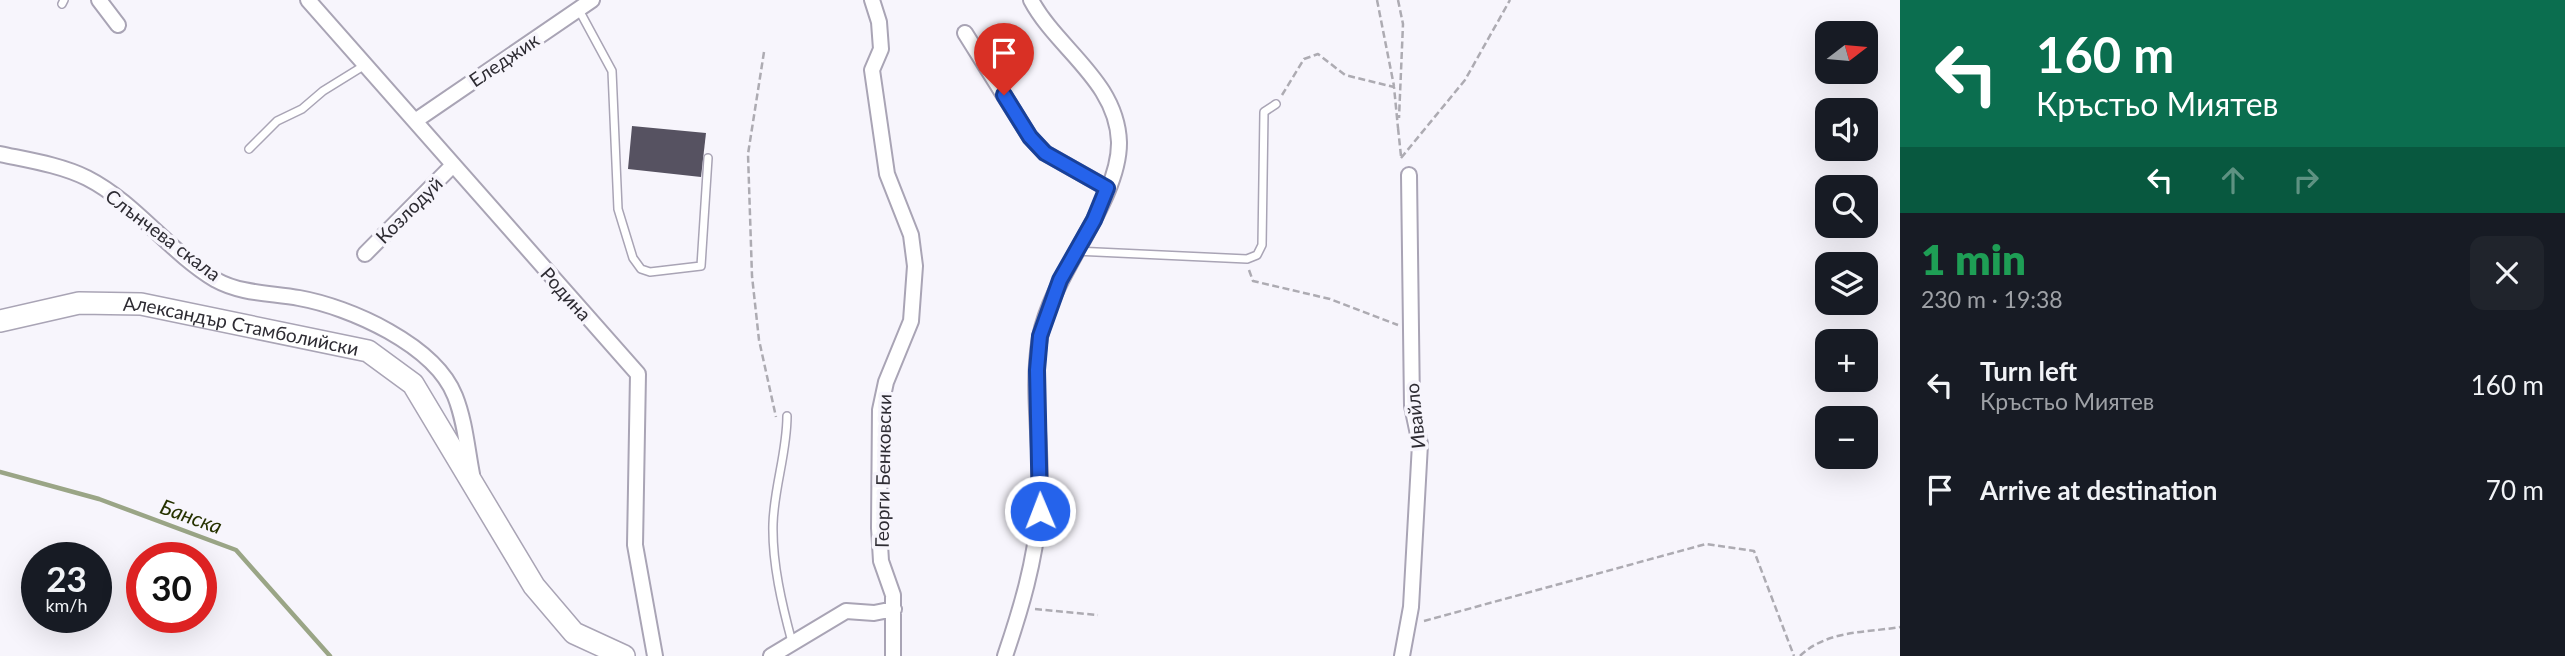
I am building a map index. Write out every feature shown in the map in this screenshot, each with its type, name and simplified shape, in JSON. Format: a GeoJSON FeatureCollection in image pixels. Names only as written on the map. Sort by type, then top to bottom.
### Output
{"type":"FeatureCollection","features":[{"type":"Feature","properties":{"kind":"street"},"geometry":{"type":"LineString","coordinates":[[99,0],[118,24]]}},
{"type":"Feature","properties":{"kind":"street","name":"Родина"},"geometry":{"type":"LineString","coordinates":[[309,0],[452,166],[638,374],[635,545],[655,656]]}},
{"type":"Feature","properties":{"kind":"street","name":"Еледжик"},"geometry":{"type":"LineString","coordinates":[[415,121],[592,0]]}},
{"type":"Feature","properties":{"kind":"street","name":"Георги Бенковски"},"geometry":{"type":"LineString","coordinates":[[872,0],[879,22],[881,49],[872,70],[887,174],[911,235],[915,266],[911,321],[886,382],[880,410],[881,561],[893,595],[894,656]]}},
{"type":"Feature","properties":{"kind":"street"},"geometry":{"type":"LineString","coordinates":[[1005,656],[1031,570],[1040,511],[1037,370],[1040,336],[1060,280],[1074,251],[1094,220],[1107,188],[1119,142],[1110,108],[1100,85],[1058,39],[1031,0]]}},
{"type":"Feature","properties":{"kind":"street"},"geometry":{"type":"LineString","coordinates":[[965,33],[1030,137],[1045,153],[1107,188]]}},
{"type":"Feature","properties":{"kind":"street","name":"Слънчева скала"},"geometry":{"type":"LineString","coordinates":[[0,154],[87,178],[131,210],[184,257],[218,281],[258,293],[299,298],[340,309],[429,357],[454,394],[474,486]]}},
{"type":"Feature","properties":{"kind":"street","name":"Козлодуй"},"geometry":{"type":"LineString","coordinates":[[365,254],[452,166]]}},
{"type":"Feature","properties":{"kind":"street","name":"Ивайло"},"geometry":{"type":"LineString","coordinates":[[1402,656],[1411,607],[1420,444],[1412,406],[1409,175]]}},
{"type":"Feature","properties":{"kind":"street","name":"Александър Стамболийски"},"geometry":{"type":"LineString","coordinates":[[0,321],[79,303],[141,304],[368,351],[413,384],[534,586],[574,633],[624,656]]}},
{"type":"Feature","properties":{"kind":"street"},"geometry":{"type":"LineString","coordinates":[[771,656],[846,611],[874,613],[894,609]]}},
{"type":"Feature","properties":{"kind":"lane"},"geometry":{"type":"LineString","coordinates":[[579,10],[612,71],[618,209],[634,258],[641,269],[650,272],[701,266],[708,158]]}},
{"type":"Feature","properties":{"kind":"lane"},"geometry":{"type":"LineString","coordinates":[[249,149],[277,121],[302,109],[323,91],[365,65]]}},
{"type":"Feature","properties":{"kind":"lane"},"geometry":{"type":"LineString","coordinates":[[1074,251],[1247,259],[1257,255],[1262,245],[1264,112],[1276,103]]}},
{"type":"Feature","properties":{"kind":"lane"},"geometry":{"type":"LineString","coordinates":[[787,416],[787,434],[773,523],[784,613],[792,642]]}},
{"type":"Feature","properties":{"kind":"path"},"geometry":{"type":"LineString","coordinates":[[1377,0],[1394,87],[1401,158],[1409,175]]}},
{"type":"Feature","properties":{"kind":"path"},"geometry":{"type":"LineString","coordinates":[[1398,0],[1403,24],[1398,128]]}},
{"type":"Feature","properties":{"kind":"path"},"geometry":{"type":"LineString","coordinates":[[1401,158],[1465,80],[1510,0]]}},
{"type":"Feature","properties":{"kind":"path"},"geometry":{"type":"LineString","coordinates":[[764,52],[748,154],[752,276],[767,389],[776,418],[787,434]]}},
{"type":"Feature","properties":{"kind":"path"},"geometry":{"type":"LineString","coordinates":[[1276,103],[1304,59],[1318,54],[1345,75],[1394,87]]}},
{"type":"Feature","properties":{"kind":"path"},"geometry":{"type":"LineString","coordinates":[[1247,259],[1253,281],[1330,299],[1395,325],[1411,325]]}},
{"type":"Feature","properties":{"kind":"path"},"geometry":{"type":"LineString","coordinates":[[1407,626],[1706,544],[1754,551],[1794,656]]}},
{"type":"Feature","properties":{"kind":"path"},"geometry":{"type":"LineString","coordinates":[[1021,608],[1098,615]]}},
{"type":"Feature","properties":{"kind":"path"},"geometry":{"type":"LineString","coordinates":[[1800,656],[1817,643],[1842,634],[1900,626]]}},
{"type":"Feature","properties":{"kind":"building"},"geometry":{"type":"Polygon","coordinates":[[[632,126],[706,133],[701,177],[628,169],[632,126]]]}},
{"type":"Feature","properties":{"kind":"waterway","name":"Банска"},"geometry":{"type":"LineString","coordinates":[[0,472],[99,499],[236,550],[330,656]]}},
{"type":"Feature","properties":{"kind":"route"},"geometry":{"type":"LineString","coordinates":[[1004,95],[1030,137],[1045,153],[1107,188],[1094,220],[1074,251],[1060,280],[1040,336],[1037,370],[1040,511]]}}]}
